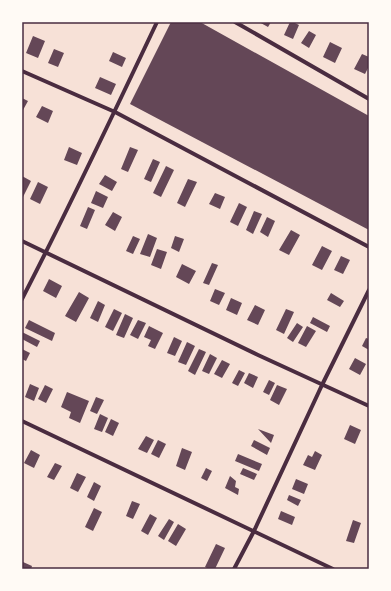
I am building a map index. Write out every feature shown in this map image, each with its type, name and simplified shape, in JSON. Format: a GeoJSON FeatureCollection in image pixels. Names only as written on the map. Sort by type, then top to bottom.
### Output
{"type":"FeatureCollection","features":[{"type":"Feature","properties":{"kind":"street"},"geometry":{"type":"LineString","coordinates":[[22,299],[115,112],[157,22]]}},
{"type":"Feature","properties":{"kind":"street"},"geometry":{"type":"LineString","coordinates":[[235,22],[369,99]]}},
{"type":"Feature","properties":{"kind":"street"},"geometry":{"type":"LineString","coordinates":[[22,71],[115,112],[369,246]]}},
{"type":"Feature","properties":{"kind":"street"},"geometry":{"type":"LineString","coordinates":[[22,241],[258,355],[369,406]]}},
{"type":"Feature","properties":{"kind":"street"},"geometry":{"type":"LineString","coordinates":[[234,569],[254,531],[322,385],[369,290]]}},
{"type":"Feature","properties":{"kind":"street"},"geometry":{"type":"LineString","coordinates":[[22,421],[333,569]]}},
{"type":"Feature","properties":{"kind":"building"},"geometry":{"type":"Polygon","coordinates":[[[171,22],[200,22],[369,116],[369,230],[130,104],[171,22]]]}},
{"type":"Feature","properties":{"kind":"building"},"geometry":{"type":"Polygon","coordinates":[[[259,22],[271,22],[268,27],[259,22]]]}},
{"type":"Feature","properties":{"kind":"building"},"geometry":{"type":"Polygon","coordinates":[[[290,22],[299,25],[293,39],[284,35],[290,22]]]}},
{"type":"Feature","properties":{"kind":"building"},"geometry":{"type":"Polygon","coordinates":[[[309,31],[316,35],[309,48],[301,43],[309,31]]]}},
{"type":"Feature","properties":{"kind":"building"},"geometry":{"type":"Polygon","coordinates":[[[33,36],[45,41],[38,58],[26,53],[33,36]]]}},
{"type":"Feature","properties":{"kind":"building"},"geometry":{"type":"Polygon","coordinates":[[[330,42],[342,48],[335,63],[323,57],[330,42]]]}},
{"type":"Feature","properties":{"kind":"building"},"geometry":{"type":"Polygon","coordinates":[[[54,49],[64,53],[58,67],[48,63],[54,49]]]}},
{"type":"Feature","properties":{"kind":"building"},"geometry":{"type":"Polygon","coordinates":[[[113,52],[126,58],[122,67],[109,61],[113,52]]]}},
{"type":"Feature","properties":{"kind":"building"},"geometry":{"type":"Polygon","coordinates":[[[362,54],[369,57],[369,66],[365,74],[354,69],[362,54]]]}},
{"type":"Feature","properties":{"kind":"building"},"geometry":{"type":"Polygon","coordinates":[[[100,77],[116,84],[111,95],[95,88],[100,77]]]}},
{"type":"Feature","properties":{"kind":"building"},"geometry":{"type":"Polygon","coordinates":[[[22,98],[28,101],[23,110],[22,109],[22,98]]]}},
{"type":"Feature","properties":{"kind":"building"},"geometry":{"type":"Polygon","coordinates":[[[42,106],[53,111],[48,123],[36,117],[42,106]]]}},
{"type":"Feature","properties":{"kind":"building"},"geometry":{"type":"Polygon","coordinates":[[[69,147],[82,153],[77,165],[64,160],[69,147]]]}},
{"type":"Feature","properties":{"kind":"building"},"geometry":{"type":"Polygon","coordinates":[[[130,147],[138,150],[128,172],[121,169],[130,147]]]}},
{"type":"Feature","properties":{"kind":"building"},"geometry":{"type":"Polygon","coordinates":[[[153,159],[160,162],[151,182],[144,179],[153,159]]]}},
{"type":"Feature","properties":{"kind":"building"},"geometry":{"type":"Polygon","coordinates":[[[166,166],[174,170],[161,197],[153,193],[166,166]]]}},
{"type":"Feature","properties":{"kind":"building"},"geometry":{"type":"Polygon","coordinates":[[[105,175],[117,182],[112,191],[99,184],[105,175]]]}},
{"type":"Feature","properties":{"kind":"building"},"geometry":{"type":"Polygon","coordinates":[[[22,176],[31,181],[23,197],[22,197],[22,176]]]}},
{"type":"Feature","properties":{"kind":"building"},"geometry":{"type":"Polygon","coordinates":[[[188,179],[197,182],[185,207],[177,203],[188,179]]]}},
{"type":"Feature","properties":{"kind":"building"},"geometry":{"type":"Polygon","coordinates":[[[38,182],[48,187],[40,204],[30,199],[38,182]]]}},
{"type":"Feature","properties":{"kind":"building"},"geometry":{"type":"Polygon","coordinates":[[[96,191],[108,197],[103,208],[91,203],[96,191]]]}},
{"type":"Feature","properties":{"kind":"building"},"geometry":{"type":"Polygon","coordinates":[[[215,193],[225,197],[220,209],[209,204],[215,193]]]}},
{"type":"Feature","properties":{"kind":"building"},"geometry":{"type":"Polygon","coordinates":[[[239,203],[247,207],[238,226],[230,222],[239,203]]]}},
{"type":"Feature","properties":{"kind":"building"},"geometry":{"type":"Polygon","coordinates":[[[88,207],[95,210],[87,229],[80,226],[88,207]]]}},
{"type":"Feature","properties":{"kind":"building"},"geometry":{"type":"Polygon","coordinates":[[[254,211],[262,214],[253,234],[246,230],[254,211]]]}},
{"type":"Feature","properties":{"kind":"building"},"geometry":{"type":"Polygon","coordinates":[[[113,212],[122,217],[115,231],[105,225],[113,212]]]}},
{"type":"Feature","properties":{"kind":"building"},"geometry":{"type":"Polygon","coordinates":[[[267,217],[275,221],[268,237],[260,232],[267,217]]]}},
{"type":"Feature","properties":{"kind":"building"},"geometry":{"type":"Polygon","coordinates":[[[291,230],[300,235],[289,255],[279,250],[291,230]]]}},
{"type":"Feature","properties":{"kind":"building"},"geometry":{"type":"Polygon","coordinates":[[[148,234],[157,238],[150,257],[140,254],[148,234]]]}},
{"type":"Feature","properties":{"kind":"building"},"geometry":{"type":"Polygon","coordinates":[[[133,236],[140,239],[133,254],[126,251],[133,236]]]}},
{"type":"Feature","properties":{"kind":"building"},"geometry":{"type":"Polygon","coordinates":[[[175,236],[184,239],[179,252],[171,248],[175,236]]]}},
{"type":"Feature","properties":{"kind":"building"},"geometry":{"type":"Polygon","coordinates":[[[322,246],[332,251],[322,270],[312,265],[322,246]]]}},
{"type":"Feature","properties":{"kind":"building"},"geometry":{"type":"Polygon","coordinates":[[[157,249],[167,252],[161,269],[151,265],[157,249]]]}},
{"type":"Feature","properties":{"kind":"building"},"geometry":{"type":"Polygon","coordinates":[[[341,256],[350,260],[343,274],[334,270],[341,256]]]}},
{"type":"Feature","properties":{"kind":"building"},"geometry":{"type":"Polygon","coordinates":[[[212,263],[218,265],[209,285],[203,283],[212,263]]]}},
{"type":"Feature","properties":{"kind":"building"},"geometry":{"type":"Polygon","coordinates":[[[182,264],[196,271],[189,284],[176,277],[182,264]]]}},
{"type":"Feature","properties":{"kind":"building"},"geometry":{"type":"Polygon","coordinates":[[[49,279],[62,286],[56,298],[43,291],[49,279]]]}},
{"type":"Feature","properties":{"kind":"building"},"geometry":{"type":"Polygon","coordinates":[[[215,289],[225,293],[219,305],[210,301],[215,289]]]}},
{"type":"Feature","properties":{"kind":"building"},"geometry":{"type":"Polygon","coordinates":[[[79,292],[89,298],[76,322],[65,316],[79,292]]]}},
{"type":"Feature","properties":{"kind":"building"},"geometry":{"type":"Polygon","coordinates":[[[331,293],[344,301],[340,307],[327,300],[331,293]]]}},
{"type":"Feature","properties":{"kind":"building"},"geometry":{"type":"Polygon","coordinates":[[[231,298],[242,303],[237,315],[226,310],[231,298]]]}},
{"type":"Feature","properties":{"kind":"building"},"geometry":{"type":"Polygon","coordinates":[[[98,301],[105,305],[98,322],[90,318],[98,301]]]}},
{"type":"Feature","properties":{"kind":"building"},"geometry":{"type":"Polygon","coordinates":[[[255,305],[265,310],[258,325],[247,320],[255,305]]]}},
{"type":"Feature","properties":{"kind":"building"},"geometry":{"type":"Polygon","coordinates":[[[114,309],[122,313],[113,331],[105,327],[114,309]]]}},
{"type":"Feature","properties":{"kind":"building"},"geometry":{"type":"Polygon","coordinates":[[[286,309],[294,312],[284,334],[276,330],[286,309]]]}},
{"type":"Feature","properties":{"kind":"building"},"geometry":{"type":"Polygon","coordinates":[[[125,314],[133,318],[124,338],[116,335],[125,314]]]}},
{"type":"Feature","properties":{"kind":"building"},"geometry":{"type":"Polygon","coordinates":[[[313,317],[330,326],[327,332],[310,323],[313,317]]]}},
{"type":"Feature","properties":{"kind":"building"},"geometry":{"type":"Polygon","coordinates":[[[29,320],[55,333],[52,341],[25,328],[29,320]]]}},
{"type":"Feature","properties":{"kind":"building"},"geometry":{"type":"Polygon","coordinates":[[[138,320],[146,323],[138,339],[130,335],[138,320]]]}},
{"type":"Feature","properties":{"kind":"building"},"geometry":{"type":"Polygon","coordinates":[[[297,323],[303,327],[293,342],[287,338],[297,323]]]}},
{"type":"Feature","properties":{"kind":"building"},"geometry":{"type":"Polygon","coordinates":[[[149,326],[163,333],[155,349],[148,346],[151,340],[144,337],[149,326]]]}},
{"type":"Feature","properties":{"kind":"building"},"geometry":{"type":"Polygon","coordinates":[[[307,326],[316,331],[306,347],[298,343],[307,326]]]}},
{"type":"Feature","properties":{"kind":"building"},"geometry":{"type":"Polygon","coordinates":[[[22,332],[40,341],[37,347],[22,339],[22,332]]]}},
{"type":"Feature","properties":{"kind":"building"},"geometry":{"type":"Polygon","coordinates":[[[174,337],[182,341],[175,356],[167,353],[174,337]]]}},
{"type":"Feature","properties":{"kind":"building"},"geometry":{"type":"Polygon","coordinates":[[[366,338],[369,339],[369,350],[362,346],[366,338]]]}},
{"type":"Feature","properties":{"kind":"building"},"geometry":{"type":"Polygon","coordinates":[[[187,342],[195,346],[186,365],[178,362],[187,342]]]}},
{"type":"Feature","properties":{"kind":"building"},"geometry":{"type":"Polygon","coordinates":[[[22,349],[30,353],[26,361],[22,359],[22,349]]]}},
{"type":"Feature","properties":{"kind":"building"},"geometry":{"type":"Polygon","coordinates":[[[199,349],[206,352],[195,375],[188,371],[199,349]]]}},
{"type":"Feature","properties":{"kind":"building"},"geometry":{"type":"Polygon","coordinates":[[[210,354],[217,358],[209,374],[202,371],[210,354]]]}},
{"type":"Feature","properties":{"kind":"building"},"geometry":{"type":"Polygon","coordinates":[[[355,358],[366,364],[360,375],[349,369],[355,358]]]}},
{"type":"Feature","properties":{"kind":"building"},"geometry":{"type":"Polygon","coordinates":[[[222,360],[230,364],[222,378],[214,374],[222,360]]]}},
{"type":"Feature","properties":{"kind":"building"},"geometry":{"type":"Polygon","coordinates":[[[239,370],[245,373],[238,386],[232,383],[239,370]]]}},
{"type":"Feature","properties":{"kind":"building"},"geometry":{"type":"Polygon","coordinates":[[[249,373],[258,377],[253,388],[244,383],[249,373]]]}},
{"type":"Feature","properties":{"kind":"building"},"geometry":{"type":"Polygon","coordinates":[[[269,380],[275,383],[269,395],[263,392],[269,380]]]}},
{"type":"Feature","properties":{"kind":"building"},"geometry":{"type":"Polygon","coordinates":[[[30,384],[39,388],[34,401],[25,397],[30,384]]]}},
{"type":"Feature","properties":{"kind":"building"},"geometry":{"type":"Polygon","coordinates":[[[45,385],[53,389],[46,403],[38,399],[45,385]]]}},
{"type":"Feature","properties":{"kind":"building"},"geometry":{"type":"Polygon","coordinates":[[[277,385],[287,389],[279,405],[270,400],[277,385]]]}},
{"type":"Feature","properties":{"kind":"building"},"geometry":{"type":"Polygon","coordinates":[[[67,392],[89,401],[80,423],[69,418],[71,412],[61,407],[67,392]]]}},
{"type":"Feature","properties":{"kind":"building"},"geometry":{"type":"Polygon","coordinates":[[[96,397],[104,400],[97,414],[90,411],[96,397]]]}},
{"type":"Feature","properties":{"kind":"building"},"geometry":{"type":"Polygon","coordinates":[[[100,414],[108,418],[102,432],[94,429],[100,414]]]}},
{"type":"Feature","properties":{"kind":"building"},"geometry":{"type":"Polygon","coordinates":[[[111,419],[119,423],[113,436],[105,432],[111,419]]]}},
{"type":"Feature","properties":{"kind":"building"},"geometry":{"type":"Polygon","coordinates":[[[350,425],[361,430],[355,444],[344,439],[350,425]]]}},
{"type":"Feature","properties":{"kind":"building"},"geometry":{"type":"Polygon","coordinates":[[[258,429],[274,435],[271,443],[258,429]]]}},
{"type":"Feature","properties":{"kind":"building"},"geometry":{"type":"Polygon","coordinates":[[[146,436],[154,440],[147,453],[138,449],[146,436]]]}},
{"type":"Feature","properties":{"kind":"building"},"geometry":{"type":"Polygon","coordinates":[[[158,440],[166,444],[159,458],[151,454],[158,440]]]}},
{"type":"Feature","properties":{"kind":"building"},"geometry":{"type":"Polygon","coordinates":[[[254,440],[270,448],[267,455],[251,446],[254,440]]]}},
{"type":"Feature","properties":{"kind":"building"},"geometry":{"type":"Polygon","coordinates":[[[182,448],[192,452],[185,470],[176,466],[182,448]]]}},
{"type":"Feature","properties":{"kind":"building"},"geometry":{"type":"Polygon","coordinates":[[[31,450],[40,455],[34,468],[24,463],[31,450]]]}},
{"type":"Feature","properties":{"kind":"building"},"geometry":{"type":"Polygon","coordinates":[[[315,451],[322,455],[315,470],[303,465],[308,455],[312,457],[315,451]]]}},
{"type":"Feature","properties":{"kind":"building"},"geometry":{"type":"Polygon","coordinates":[[[238,454],[262,464],[259,471],[235,461],[238,454]]]}},
{"type":"Feature","properties":{"kind":"building"},"geometry":{"type":"Polygon","coordinates":[[[55,463],[62,466],[54,480],[47,477],[55,463]]]}},
{"type":"Feature","properties":{"kind":"building"},"geometry":{"type":"Polygon","coordinates":[[[206,468],[212,471],[207,481],[201,478],[206,468]]]}},
{"type":"Feature","properties":{"kind":"building"},"geometry":{"type":"Polygon","coordinates":[[[243,468],[257,474],[254,480],[240,474],[243,468]]]}},
{"type":"Feature","properties":{"kind":"building"},"geometry":{"type":"Polygon","coordinates":[[[77,473],[86,477],[78,492],[70,488],[77,473]]]}},
{"type":"Feature","properties":{"kind":"building"},"geometry":{"type":"Polygon","coordinates":[[[230,476],[236,481],[235,487],[239,489],[238,495],[225,488],[230,476]]]}},
{"type":"Feature","properties":{"kind":"building"},"geometry":{"type":"Polygon","coordinates":[[[296,479],[308,484],[304,494],[292,489],[296,479]]]}},
{"type":"Feature","properties":{"kind":"building"},"geometry":{"type":"Polygon","coordinates":[[[94,482],[101,486],[94,501],[87,497],[94,482]]]}},
{"type":"Feature","properties":{"kind":"building"},"geometry":{"type":"Polygon","coordinates":[[[289,495],[301,500],[298,506],[287,500],[289,495]]]}},
{"type":"Feature","properties":{"kind":"building"},"geometry":{"type":"Polygon","coordinates":[[[132,501],[140,504],[133,519],[126,516],[132,501]]]}},
{"type":"Feature","properties":{"kind":"building"},"geometry":{"type":"Polygon","coordinates":[[[94,508],[102,512],[93,531],[85,527],[94,508]]]}},
{"type":"Feature","properties":{"kind":"building"},"geometry":{"type":"Polygon","coordinates":[[[281,511],[295,517],[292,525],[278,519],[281,511]]]}},
{"type":"Feature","properties":{"kind":"building"},"geometry":{"type":"Polygon","coordinates":[[[150,514],[157,518],[148,535],[141,531],[150,514]]]}},
{"type":"Feature","properties":{"kind":"building"},"geometry":{"type":"Polygon","coordinates":[[[169,519],[174,522],[164,540],[158,536],[169,519]]]}},
{"type":"Feature","properties":{"kind":"building"},"geometry":{"type":"Polygon","coordinates":[[[353,520],[361,523],[354,543],[346,541],[353,520]]]}},
{"type":"Feature","properties":{"kind":"building"},"geometry":{"type":"Polygon","coordinates":[[[178,524],[186,529],[176,546],[168,541],[178,524]]]}},
{"type":"Feature","properties":{"kind":"building"},"geometry":{"type":"Polygon","coordinates":[[[216,544],[225,548],[215,569],[209,569],[205,567],[216,544]]]}},
{"type":"Feature","properties":{"kind":"building"},"geometry":{"type":"Polygon","coordinates":[[[23,562],[32,566],[31,569],[22,569],[23,562]]]}}]}
